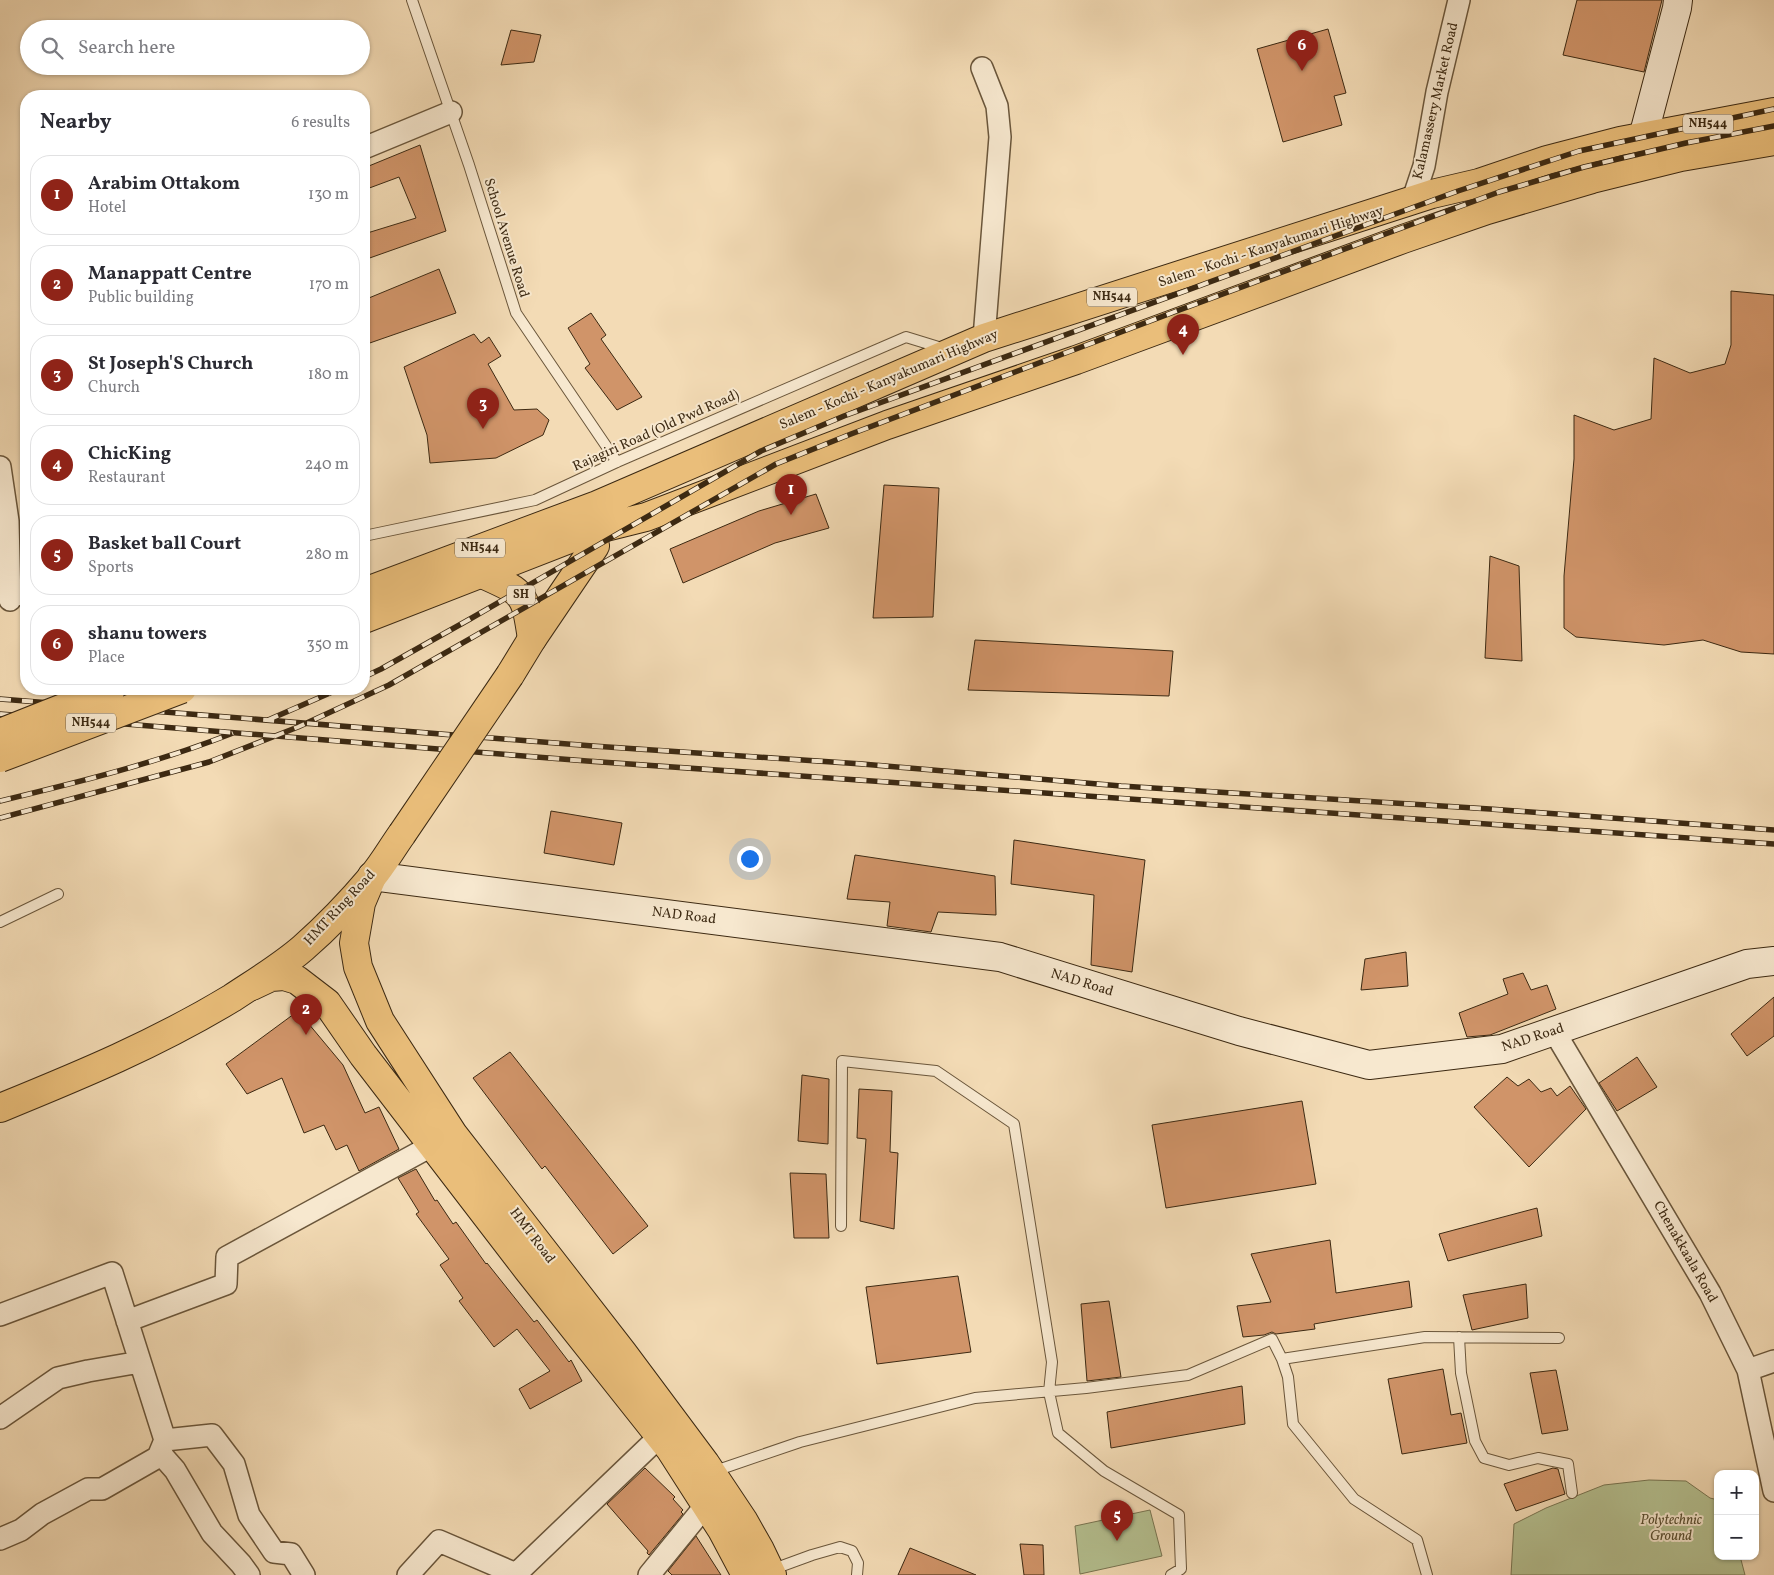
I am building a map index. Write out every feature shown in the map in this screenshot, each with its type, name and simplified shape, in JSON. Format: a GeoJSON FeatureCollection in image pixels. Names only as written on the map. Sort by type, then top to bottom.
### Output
{"type":"FeatureCollection","features":[{"type":"Feature","properties":{"kind":"main road","name":"Salem - Kochi - Kanyakumari Highway"},"geometry":{"type":"LineString","coordinates":[[370,590],[597,504],[984,338],[1432,194],[1479,183],[1547,160],[1643,137],[1774,112]]}},
{"type":"Feature","properties":{"kind":"main road","name":"NH544"},"geometry":{"type":"LineString","coordinates":[[370,617],[590,531],[646,516],[887,425],[1076,360],[1384,245],[1487,210],[1592,179],[1672,159],[1774,141]]}},
{"type":"Feature","properties":{"kind":"main road"},"geometry":{"type":"LineString","coordinates":[[534,552],[543,525]]}},
{"type":"Feature","properties":{"kind":"main road","name":"HMT Ring Road"},"geometry":{"type":"LineString","coordinates":[[0,1108],[94,1070],[196,1020],[284,963],[304,947],[339,913],[372,876],[402,834],[595,546],[590,531]]}},
{"type":"Feature","properties":{"kind":"main road","name":"SH"},"geometry":{"type":"LineString","coordinates":[[480,573],[507,585],[519,593],[526,606],[532,640]]}},
{"type":"Feature","properties":{"kind":"main road","name":"NH544"},"geometry":{"type":"LineString","coordinates":[[0,733],[97,695]]}},
{"type":"Feature","properties":{"kind":"main road","name":"NH544"},"geometry":{"type":"LineString","coordinates":[[0,758],[166,695]]}},
{"type":"Feature","properties":{"kind":"main road","name":"HMT Road"},"geometry":{"type":"LineString","coordinates":[[372,876],[361,903],[354,943],[358,967],[380,1021],[454,1134],[623,1353],[711,1472],[743,1520],[762,1573]]}},
{"type":"Feature","properties":{"kind":"main road","name":"HMT Road"},"geometry":{"type":"LineString","coordinates":[[246,988],[271,977],[284,976],[297,980],[327,1003],[363,1055],[545,1292],[660,1436],[706,1505],[762,1573]]}},
{"type":"Feature","properties":{"kind":"street","name":"Kalamassery Market Road"},"geometry":{"type":"LineString","coordinates":[[1412,202],[1424,166],[1437,92],[1458,0]]}},
{"type":"Feature","properties":{"kind":"street"},"geometry":{"type":"LineString","coordinates":[[1643,137],[1678,0]]}},
{"type":"Feature","properties":{"kind":"street"},"geometry":{"type":"LineString","coordinates":[[982,68],[997,106],[1000,137],[984,338]]}},
{"type":"Feature","properties":{"kind":"street"},"geometry":{"type":"LineString","coordinates":[[370,146],[451,112]]}},
{"type":"Feature","properties":{"kind":"street"},"geometry":{"type":"LineString","coordinates":[[0,467],[8,521],[12,600]]}},
{"type":"Feature","properties":{"kind":"street","name":"NAD Road"},"geometry":{"type":"LineString","coordinates":[[372,876],[1000,957],[1239,1031],[1370,1065],[1502,1049],[1747,964],[1774,961]]}},
{"type":"Feature","properties":{"kind":"street","name":"Chenakkaala Road"},"geometry":{"type":"LineString","coordinates":[[1554,1031],[1710,1293],[1748,1370],[1774,1491]]}},
{"type":"Feature","properties":{"kind":"street"},"geometry":{"type":"LineString","coordinates":[[127,1321],[226,1284],[227,1257],[433,1145]]}},
{"type":"Feature","properties":{"kind":"street"},"geometry":{"type":"LineString","coordinates":[[0,1315],[112,1274],[140,1362],[162,1447],[212,1533],[242,1564],[249,1575]]}},
{"type":"Feature","properties":{"kind":"street"},"geometry":{"type":"LineString","coordinates":[[1748,1370],[1774,1361]]}},
{"type":"Feature","properties":{"kind":"street"},"geometry":{"type":"LineString","coordinates":[[0,1418],[58,1378],[88,1370],[140,1362]]}},
{"type":"Feature","properties":{"kind":"street"},"geometry":{"type":"LineString","coordinates":[[162,1447],[212,1435],[234,1464],[249,1515],[274,1552],[291,1554],[304,1575]]}},
{"type":"Feature","properties":{"kind":"street"},"geometry":{"type":"LineString","coordinates":[[408,1575],[439,1541],[516,1575],[660,1436]]}},
{"type":"Feature","properties":{"kind":"street"},"geometry":{"type":"LineString","coordinates":[[0,1539],[21,1530],[42,1514],[88,1489],[102,1489],[158,1457],[162,1447]]}},
{"type":"Feature","properties":{"kind":"street"},"geometry":{"type":"LineString","coordinates":[[649,1575],[706,1505]]}},
{"type":"Feature","properties":{"kind":"lane","name":"School Avenue Road"},"geometry":{"type":"LineString","coordinates":[[412,0],[451,112],[516,313],[617,462]]}},
{"type":"Feature","properties":{"kind":"lane","name":"Rajagiri Road (Old Pwd Road)"},"geometry":{"type":"LineString","coordinates":[[370,535],[535,500],[617,462],[906,337],[952,351]]}},
{"type":"Feature","properties":{"kind":"lane"},"geometry":{"type":"LineString","coordinates":[[0,922],[58,894]]}},
{"type":"Feature","properties":{"kind":"lane"},"geometry":{"type":"LineString","coordinates":[[841,1226],[842,1061],[936,1071],[1014,1124],[1052,1362],[1049,1392],[1058,1433],[1104,1471],[1179,1515],[1181,1569],[1171,1575]]}},
{"type":"Feature","properties":{"kind":"lane"},"geometry":{"type":"LineString","coordinates":[[1282,1359],[1425,1337],[1559,1338]]}},
{"type":"Feature","properties":{"kind":"lane"},"geometry":{"type":"LineString","coordinates":[[1459,1337],[1461,1373],[1475,1441],[1484,1458],[1509,1465],[1538,1458],[1568,1464],[1572,1493]]}},
{"type":"Feature","properties":{"kind":"lane"},"geometry":{"type":"LineString","coordinates":[[711,1472],[800,1442],[975,1398],[1086,1388],[1188,1374],[1272,1339],[1288,1377],[1293,1424],[1354,1499],[1417,1540],[1427,1575]]}},
{"type":"Feature","properties":{"kind":"lane"},"geometry":{"type":"LineString","coordinates":[[762,1573],[840,1547],[852,1551],[858,1563],[857,1575]]}},
{"type":"Feature","properties":{"kind":"green space","name":"Polytechnic Ground"},"geometry":{"type":"Polygon","coordinates":[[[1649,1480],[1686,1481],[1714,1499],[1714,1560],[1741,1560],[1745,1575],[1511,1575],[1514,1524],[1546,1508],[1604,1485],[1649,1480]]]}},
{"type":"Feature","properties":{"kind":"green space"},"geometry":{"type":"Polygon","coordinates":[[[1150,1510],[1162,1556],[1080,1574],[1075,1526],[1150,1510]]]}},
{"type":"Feature","properties":{"kind":"building"},"geometry":{"type":"Polygon","coordinates":[[[1577,0],[1662,0],[1644,72],[1563,55],[1577,0]]]}},
{"type":"Feature","properties":{"kind":"building"},"geometry":{"type":"Polygon","coordinates":[[[1328,29],[1346,93],[1334,96],[1342,125],[1283,142],[1257,49],[1328,29]]]}},
{"type":"Feature","properties":{"kind":"building"},"geometry":{"type":"Polygon","coordinates":[[[511,30],[541,35],[534,62],[501,65],[511,30]]]}},
{"type":"Feature","properties":{"kind":"building"},"geometry":{"type":"Polygon","coordinates":[[[420,145],[446,231],[370,258],[370,232],[416,218],[399,177],[370,188],[370,166],[420,145]]]}},
{"type":"Feature","properties":{"kind":"building"},"geometry":{"type":"Polygon","coordinates":[[[439,269],[456,313],[370,343],[370,298],[439,269]]]}},
{"type":"Feature","properties":{"kind":"building"},"geometry":{"type":"Polygon","coordinates":[[[1731,291],[1774,295],[1774,654],[1741,652],[1703,640],[1664,645],[1576,637],[1564,628],[1564,576],[1574,459],[1574,415],[1614,430],[1651,419],[1654,358],[1690,373],[1725,364],[1731,345],[1731,291]]]}},
{"type":"Feature","properties":{"kind":"building"},"geometry":{"type":"Polygon","coordinates":[[[591,313],[606,335],[601,339],[642,397],[617,410],[585,368],[590,364],[568,328],[591,313]]]}},
{"type":"Feature","properties":{"kind":"building"},"geometry":{"type":"Polygon","coordinates":[[[474,334],[481,343],[489,337],[501,356],[488,364],[514,410],[537,409],[549,420],[543,435],[496,458],[430,463],[427,435],[404,367],[474,334]]]}},
{"type":"Feature","properties":{"kind":"building"},"geometry":{"type":"Polygon","coordinates":[[[884,485],[939,488],[933,617],[873,618],[884,485]]]}},
{"type":"Feature","properties":{"kind":"building"},"geometry":{"type":"Polygon","coordinates":[[[816,494],[829,528],[775,543],[683,583],[670,549],[759,511],[816,494]]]}},
{"type":"Feature","properties":{"kind":"building"},"geometry":{"type":"Polygon","coordinates":[[[1490,556],[1519,566],[1522,661],[1485,658],[1490,556]]]}},
{"type":"Feature","properties":{"kind":"building"},"geometry":{"type":"Polygon","coordinates":[[[975,640],[1173,651],[1169,696],[968,690],[975,640]]]}},
{"type":"Feature","properties":{"kind":"building"},"geometry":{"type":"Polygon","coordinates":[[[551,811],[622,823],[614,865],[544,853],[551,811]]]}},
{"type":"Feature","properties":{"kind":"building"},"geometry":{"type":"Polygon","coordinates":[[[1014,840],[1145,860],[1132,972],[1091,965],[1094,895],[1011,884],[1014,840]]]}},
{"type":"Feature","properties":{"kind":"building"},"geometry":{"type":"Polygon","coordinates":[[[855,855],[995,876],[996,915],[938,912],[931,932],[887,926],[890,902],[847,899],[855,855]]]}},
{"type":"Feature","properties":{"kind":"building"},"geometry":{"type":"Polygon","coordinates":[[[1406,952],[1408,986],[1361,990],[1365,959],[1406,952]]]}},
{"type":"Feature","properties":{"kind":"building"},"geometry":{"type":"Polygon","coordinates":[[[1523,973],[1531,990],[1547,985],[1556,1009],[1490,1035],[1467,1037],[1459,1013],[1508,994],[1503,979],[1523,973]]]}},
{"type":"Feature","properties":{"kind":"building"},"geometry":{"type":"Polygon","coordinates":[[[1774,997],[1774,1036],[1747,1056],[1731,1034],[1774,997]]]}},
{"type":"Feature","properties":{"kind":"building"},"geometry":{"type":"Polygon","coordinates":[[[298,1011],[343,1065],[365,1113],[379,1107],[399,1149],[359,1171],[347,1145],[336,1150],[324,1125],[304,1133],[282,1078],[247,1094],[226,1064],[298,1011]]]}},
{"type":"Feature","properties":{"kind":"building"},"geometry":{"type":"Polygon","coordinates":[[[510,1052],[648,1226],[613,1254],[545,1166],[542,1169],[473,1078],[510,1052]]]}},
{"type":"Feature","properties":{"kind":"building"},"geometry":{"type":"Polygon","coordinates":[[[1637,1057],[1657,1087],[1617,1111],[1599,1083],[1637,1057]]]}},
{"type":"Feature","properties":{"kind":"building"},"geometry":{"type":"Polygon","coordinates":[[[802,1075],[829,1079],[828,1144],[798,1141],[802,1075]]]}},
{"type":"Feature","properties":{"kind":"building"},"geometry":{"type":"Polygon","coordinates":[[[1507,1077],[1518,1086],[1529,1079],[1541,1092],[1551,1088],[1557,1096],[1570,1086],[1586,1109],[1529,1167],[1474,1107],[1507,1077]]]}},
{"type":"Feature","properties":{"kind":"building"},"geometry":{"type":"Polygon","coordinates":[[[859,1089],[892,1091],[890,1152],[898,1153],[894,1229],[860,1221],[866,1139],[857,1138],[859,1089]]]}},
{"type":"Feature","properties":{"kind":"building"},"geometry":{"type":"Polygon","coordinates":[[[1302,1101],[1316,1184],[1166,1208],[1152,1125],[1302,1101]]]}},
{"type":"Feature","properties":{"kind":"building"},"geometry":{"type":"Polygon","coordinates":[[[416,1169],[435,1201],[437,1200],[453,1224],[456,1222],[486,1264],[534,1322],[537,1320],[569,1362],[571,1360],[582,1381],[530,1409],[519,1389],[550,1371],[517,1329],[494,1347],[459,1301],[463,1298],[440,1265],[449,1259],[416,1214],[419,1212],[398,1178],[416,1169]]]}},
{"type":"Feature","properties":{"kind":"building"},"geometry":{"type":"Polygon","coordinates":[[[790,1173],[826,1174],[829,1238],[794,1238],[790,1173]]]}},
{"type":"Feature","properties":{"kind":"building"},"geometry":{"type":"Polygon","coordinates":[[[1537,1208],[1542,1236],[1448,1261],[1439,1234],[1537,1208]]]}},
{"type":"Feature","properties":{"kind":"building"},"geometry":{"type":"Polygon","coordinates":[[[1330,1240],[1336,1293],[1409,1281],[1412,1307],[1314,1324],[1315,1329],[1276,1334],[1272,1332],[1264,1335],[1243,1337],[1237,1306],[1271,1302],[1251,1254],[1330,1240]]]}},
{"type":"Feature","properties":{"kind":"building"},"geometry":{"type":"Polygon","coordinates":[[[958,1276],[971,1352],[877,1364],[866,1287],[958,1276]]]}},
{"type":"Feature","properties":{"kind":"building"},"geometry":{"type":"Polygon","coordinates":[[[1526,1284],[1528,1318],[1472,1330],[1463,1295],[1526,1284]]]}},
{"type":"Feature","properties":{"kind":"building"},"geometry":{"type":"Polygon","coordinates":[[[1109,1301],[1121,1377],[1087,1381],[1081,1304],[1109,1301]]]}},
{"type":"Feature","properties":{"kind":"building"},"geometry":{"type":"Polygon","coordinates":[[[1443,1369],[1451,1415],[1461,1413],[1467,1443],[1402,1454],[1388,1379],[1443,1369]]]}},
{"type":"Feature","properties":{"kind":"building"},"geometry":{"type":"Polygon","coordinates":[[[1556,1370],[1568,1430],[1542,1434],[1530,1373],[1556,1370]]]}},
{"type":"Feature","properties":{"kind":"building"},"geometry":{"type":"Polygon","coordinates":[[[1242,1386],[1245,1424],[1111,1448],[1107,1412],[1242,1386]]]}},
{"type":"Feature","properties":{"kind":"building"},"geometry":{"type":"Polygon","coordinates":[[[645,1468],[675,1497],[673,1499],[683,1510],[681,1512],[683,1514],[649,1555],[648,1551],[607,1504],[645,1468]]]}},
{"type":"Feature","properties":{"kind":"building"},"geometry":{"type":"Polygon","coordinates":[[[1553,1468],[1558,1469],[1565,1494],[1516,1511],[1504,1484],[1553,1468]]]}},
{"type":"Feature","properties":{"kind":"building"},"geometry":{"type":"Polygon","coordinates":[[[696,1536],[721,1575],[672,1575],[668,1571],[696,1536]]]}},
{"type":"Feature","properties":{"kind":"building"},"geometry":{"type":"Polygon","coordinates":[[[1020,1544],[1043,1545],[1044,1575],[1024,1575],[1020,1544]]]}},
{"type":"Feature","properties":{"kind":"building"},"geometry":{"type":"Polygon","coordinates":[[[910,1548],[976,1575],[898,1575],[910,1548]]]}},
{"type":"Feature","properties":{"kind":"railway"},"geometry":{"type":"LineString","coordinates":[[370,674],[470,619],[761,451],[844,416],[1458,191],[1579,151],[1774,109]]}},
{"type":"Feature","properties":{"kind":"railway"},"geometry":{"type":"LineString","coordinates":[[370,694],[389,685],[776,464],[1174,312],[1499,192],[1584,167],[1686,143],[1774,126]]}},
{"type":"Feature","properties":{"kind":"railway"},"geometry":{"type":"LineString","coordinates":[[268,720],[325,695]]}},
{"type":"Feature","properties":{"kind":"railway"},"geometry":{"type":"LineString","coordinates":[[0,818],[209,762],[298,727],[367,695]]}},
{"type":"Feature","properties":{"kind":"railway"},"geometry":{"type":"LineString","coordinates":[[0,699],[593,746],[862,764],[1121,786],[1490,809],[1774,830]]}},
{"type":"Feature","properties":{"kind":"railway"},"geometry":{"type":"LineString","coordinates":[[0,714],[587,761],[1774,844]]}},
{"type":"Feature","properties":{"kind":"railway"},"geometry":{"type":"LineString","coordinates":[[0,801],[147,763],[233,733]]}},
{"type":"Feature","properties":{"kind":"place","name":"shanu towers"},"geometry":{"type":"Point","coordinates":[1302,71]}},
{"type":"Feature","properties":{"kind":"place","name":"ChicKing"},"geometry":{"type":"Point","coordinates":[1183,355]}},
{"type":"Feature","properties":{"kind":"place","name":"St Joseph'S Church"},"geometry":{"type":"Point","coordinates":[483,429]}},
{"type":"Feature","properties":{"kind":"place","name":"Arabim Ottakom"},"geometry":{"type":"Point","coordinates":[791,515]}},
{"type":"Feature","properties":{"kind":"place","name":"Manappatt Centre"},"geometry":{"type":"Point","coordinates":[306,1035]}},
{"type":"Feature","properties":{"kind":"place","name":"Basket ball Court"},"geometry":{"type":"Point","coordinates":[1117,1541]}}]}
